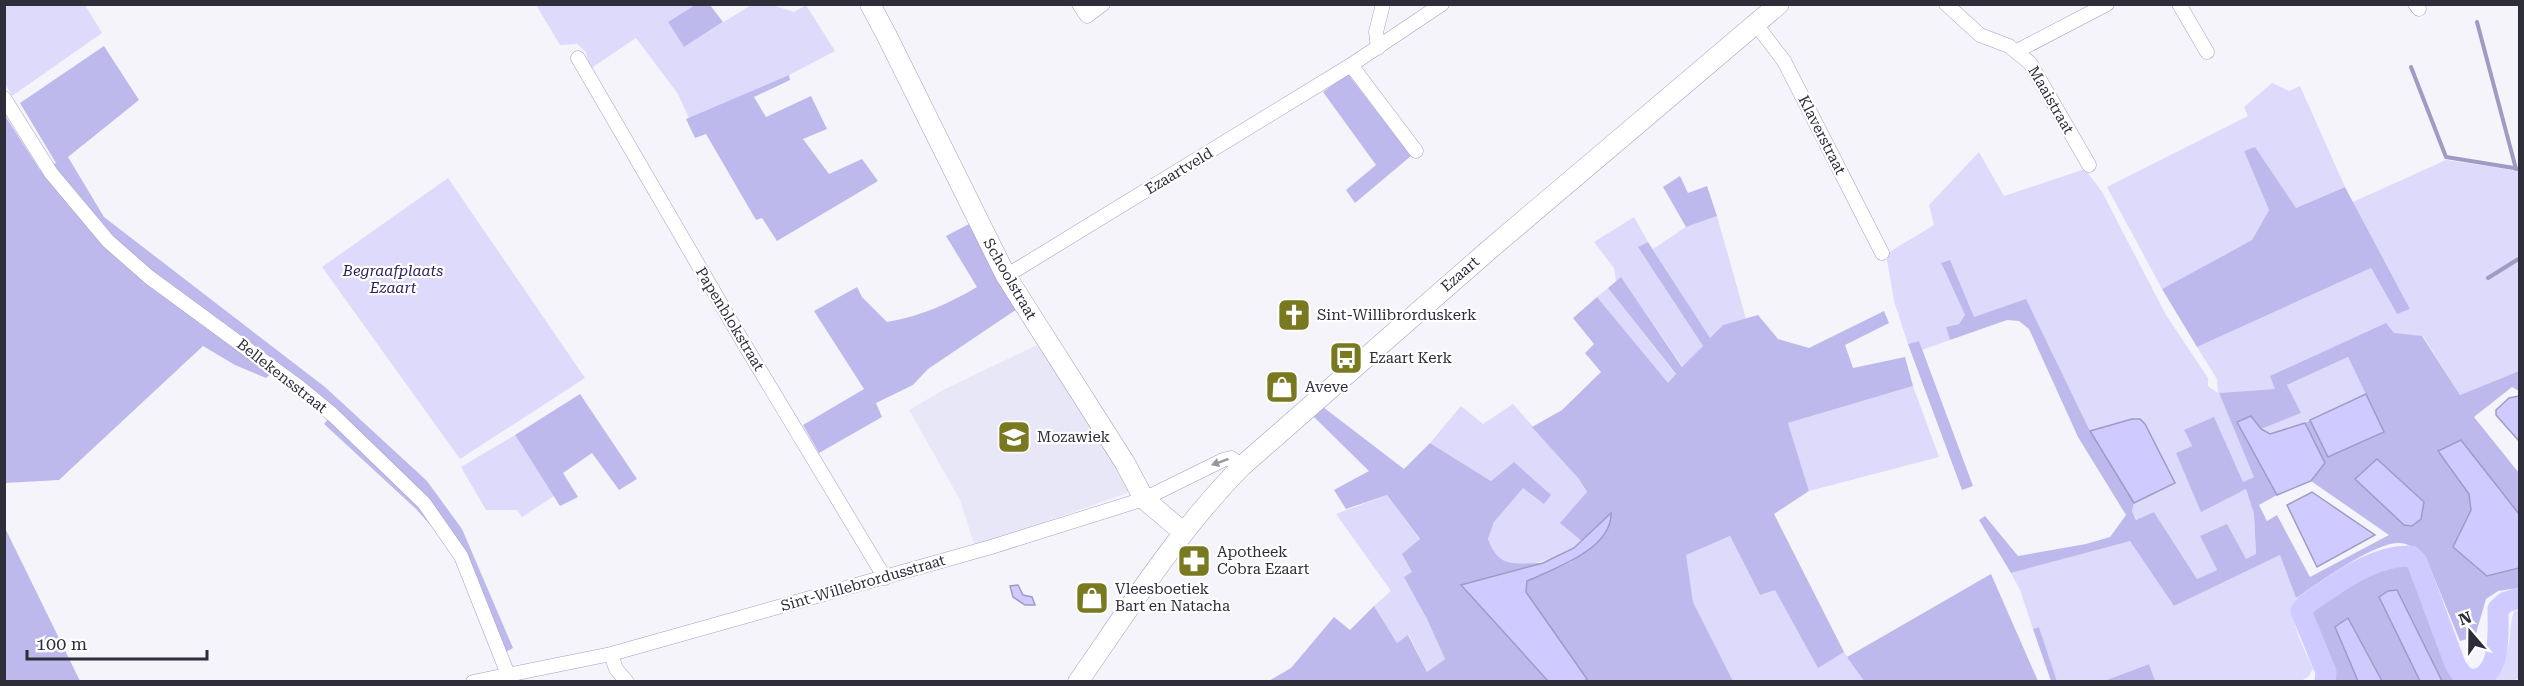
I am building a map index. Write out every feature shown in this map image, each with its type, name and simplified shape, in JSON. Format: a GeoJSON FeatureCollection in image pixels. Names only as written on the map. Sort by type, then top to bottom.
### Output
{"type":"FeatureCollection","features":[{"type":"Feature","properties":{"kind":"main road","name":"Schoolstraat"},"geometry":{"type":"LineString","coordinates":[[870,4],[1006,276],[1125,463],[1144,499],[1183,532]]}},
{"type":"Feature","properties":{"kind":"main road","name":"Ezaart"},"geometry":{"type":"LineString","coordinates":[[1078,681],[1183,532],[1210,498],[1242,466],[1490,249],[1779,4]]}},
{"type":"Feature","properties":{"kind":"street"},"geometry":{"type":"LineString","coordinates":[[1079,4],[1087,16],[1102,4]]}},
{"type":"Feature","properties":{"kind":"street"},"geometry":{"type":"LineString","coordinates":[[1378,48],[1376,32],[1383,4]]}},
{"type":"Feature","properties":{"kind":"street","name":"Ezaartveld"},"geometry":{"type":"LineString","coordinates":[[1006,276],[1351,65],[1442,4]]}},
{"type":"Feature","properties":{"kind":"street","name":"Maaistraat"},"geometry":{"type":"LineString","coordinates":[[1946,4],[1980,35],[2017,51],[2030,63],[2089,165]]}},
{"type":"Feature","properties":{"kind":"street"},"geometry":{"type":"LineString","coordinates":[[2017,51],[2107,4]]}},
{"type":"Feature","properties":{"kind":"street"},"geometry":{"type":"LineString","coordinates":[[2179,4],[2207,52]]}},
{"type":"Feature","properties":{"kind":"street","name":"Klaverstraat"},"geometry":{"type":"LineString","coordinates":[[1755,23],[1771,40],[1796,84],[1882,253]]}},
{"type":"Feature","properties":{"kind":"street","name":"Papenblokstraat"},"geometry":{"type":"LineString","coordinates":[[578,58],[742,342],[885,578]]}},
{"type":"Feature","properties":{"kind":"street"},"geometry":{"type":"LineString","coordinates":[[1351,65],[1416,151]]}},
{"type":"Feature","properties":{"kind":"street","name":"Bellekensstraat"},"geometry":{"type":"LineString","coordinates":[[6,103],[51,173],[108,241],[149,277],[280,373],[333,415],[424,503],[461,556],[511,678]]}},
{"type":"Feature","properties":{"kind":"street","name":"Sint-Willebrordusstraat"},"geometry":{"type":"LineString","coordinates":[[472,681],[511,678],[610,654],[885,578],[1144,499],[1223,459],[1231,458],[1242,466]]}},
{"type":"Feature","properties":{"kind":"street"},"geometry":{"type":"LineString","coordinates":[[610,654],[616,669],[627,681]]}},
{"type":"Feature","properties":{"kind":"shaded area"},"geometry":{"type":"Polygon","coordinates":[[[695,5],[710,5],[723,22],[684,47],[668,22],[695,5]]]}},
{"type":"Feature","properties":{"kind":"shaded area"},"geometry":{"type":"Polygon","coordinates":[[[104,46],[139,100],[68,157],[104,217],[325,387],[427,481],[462,529],[513,648],[506,652],[480,588],[442,538],[416,509],[324,424],[328,419],[271,374],[266,378],[235,365],[203,346],[59,480],[5,483],[4,114],[40,170],[56,163],[20,103],[104,46]]]}},
{"type":"Feature","properties":{"kind":"shaded area"},"geometry":{"type":"Polygon","coordinates":[[[1348,74],[1411,156],[1355,203],[1346,190],[1376,165],[1323,92],[1348,74]]]}},
{"type":"Feature","properties":{"kind":"shaded area"},"geometry":{"type":"Polygon","coordinates":[[[789,75],[790,80],[754,97],[766,117],[811,96],[827,129],[803,139],[829,174],[862,159],[878,181],[777,241],[762,218],[756,220],[706,134],[695,138],[686,119],[789,75]]]}},
{"type":"Feature","properties":{"kind":"shaded area"},"geometry":{"type":"Polygon","coordinates":[[[2255,147],[2296,208],[2345,187],[2410,309],[2397,314],[2371,268],[2197,347],[2162,289],[2252,240],[2269,210],[2244,151],[2255,147]]]}},
{"type":"Feature","properties":{"kind":"shaded area"},"geometry":{"type":"Polygon","coordinates":[[[1680,176],[1688,193],[1707,186],[1717,216],[1686,227],[1663,187],[1680,176]]]}},
{"type":"Feature","properties":{"kind":"shaded area"},"geometry":{"type":"Polygon","coordinates":[[[969,224],[1017,309],[928,369],[913,385],[876,403],[882,417],[819,453],[803,425],[864,389],[814,311],[857,287],[862,297],[887,322],[923,313],[977,287],[946,236],[969,224]]]}},
{"type":"Feature","properties":{"kind":"shaded area"},"geometry":{"type":"Polygon","coordinates":[[[1648,242],[1710,338],[1723,325],[1758,315],[1778,339],[1809,348],[1884,311],[1889,323],[1845,345],[1853,368],[1905,357],[1913,386],[1788,423],[1809,491],[1774,514],[1844,652],[1818,668],[1775,590],[1760,595],[1730,536],[1686,555],[1693,602],[1733,681],[1585,681],[1587,679],[1526,592],[1527,581],[1571,562],[1597,542],[1611,514],[1583,542],[1560,523],[1587,492],[1578,478],[1532,427],[1562,410],[1601,372],[1585,353],[1594,344],[1573,318],[1597,297],[1668,383],[1676,374],[1608,288],[1621,277],[1682,367],[1703,346],[1638,247],[1648,242]]]}},
{"type":"Feature","properties":{"kind":"shaded area"},"geometry":{"type":"Polygon","coordinates":[[[1950,260],[1974,317],[2026,299],[2090,431],[2134,503],[2132,511],[2136,520],[2154,512],[2197,579],[2217,570],[2200,536],[2227,524],[2246,559],[2256,554],[2254,514],[2246,489],[2201,512],[2176,453],[2192,446],[2184,430],[2214,417],[2243,482],[2254,477],[2219,393],[2275,389],[2270,376],[2386,323],[2394,333],[2422,336],[2460,395],[2519,371],[2519,391],[2512,387],[2474,417],[2519,473],[2519,514],[2439,451],[2469,494],[2471,510],[2453,547],[2487,576],[2519,568],[2519,588],[2498,591],[2486,599],[2475,637],[2460,641],[2426,558],[2414,548],[2402,543],[2387,545],[2360,557],[2296,598],[2280,555],[2174,606],[2130,541],[2011,573],[1979,520],[1985,516],[2018,556],[2086,544],[2110,537],[2126,515],[2078,437],[2029,329],[2019,321],[2007,320],[1950,340],[1946,327],[1959,324],[1965,315],[1941,263],[1950,260]],[[2348,357],[2287,385],[2301,413],[2261,429],[2251,416],[2237,422],[2277,495],[2259,505],[2267,521],[2277,515],[2310,577],[2389,535],[2311,481],[2324,463],[2305,423],[2310,420],[2329,457],[2384,432],[2348,357]]]}},
{"type":"Feature","properties":{"kind":"shaded area"},"geometry":{"type":"Polygon","coordinates":[[[1919,341],[1973,486],[1962,490],[1908,344],[1919,341]]]}},
{"type":"Feature","properties":{"kind":"shaded area","name":"Mozawiek"},"geometry":{"type":"Polygon","coordinates":[[[1041,343],[1120,463],[1130,492],[1045,522],[1046,525],[975,547],[960,500],[909,410],[943,390],[1041,343]]]}},
{"type":"Feature","properties":{"kind":"shaded area"},"geometry":{"type":"Polygon","coordinates":[[[580,394],[637,479],[619,490],[592,453],[563,473],[578,497],[560,506],[515,435],[580,394]]]}},
{"type":"Feature","properties":{"kind":"shaded area"},"geometry":{"type":"Polygon","coordinates":[[[2366,394],[2384,432],[2328,457],[2310,420],[2366,394]]]}},
{"type":"Feature","properties":{"kind":"shaded area"},"geometry":{"type":"Polygon","coordinates":[[[2520,396],[2519,441],[2496,415],[2496,410],[2509,398],[2520,396]]]}},
{"type":"Feature","properties":{"kind":"shaded area"},"geometry":{"type":"Polygon","coordinates":[[[1323,407],[1404,469],[1430,443],[1491,481],[1514,462],[1551,495],[1544,504],[1523,488],[1494,522],[1488,539],[1492,549],[1503,560],[1516,563],[1543,563],[1461,585],[1548,681],[1267,682],[1291,668],[1334,617],[1350,630],[1374,606],[1397,643],[1408,635],[1427,672],[1445,659],[1404,577],[1412,572],[1402,554],[1420,539],[1387,495],[1346,509],[1334,490],[1369,471],[1313,416],[1323,407]]]}},
{"type":"Feature","properties":{"kind":"shaded area"},"geometry":{"type":"Polygon","coordinates":[[[2251,416],[2261,429],[2270,434],[2305,423],[2325,463],[2311,481],[2277,495],[2237,422],[2251,416]]]}},
{"type":"Feature","properties":{"kind":"shaded area"},"geometry":{"type":"Polygon","coordinates":[[[2132,419],[2140,419],[2145,424],[2175,483],[2134,503],[2090,431],[2132,419]]]}},
{"type":"Feature","properties":{"kind":"shaded area"},"geometry":{"type":"Polygon","coordinates":[[[2461,440],[2519,514],[2519,568],[2487,576],[2453,547],[2471,510],[2469,494],[2438,451],[2461,440]]]}},
{"type":"Feature","properties":{"kind":"shaded area"},"geometry":{"type":"Polygon","coordinates":[[[2377,459],[2424,502],[2421,519],[2412,526],[2404,525],[2355,479],[2377,459]]]}},
{"type":"Feature","properties":{"kind":"shaded area"},"geometry":{"type":"Polygon","coordinates":[[[2312,492],[2375,535],[2317,567],[2287,505],[2312,492]]]}},
{"type":"Feature","properties":{"kind":"shaded area"},"geometry":{"type":"Polygon","coordinates":[[[1611,513],[1609,526],[1592,547],[1566,564],[1527,581],[1526,592],[1587,679],[1585,681],[1548,681],[1461,585],[1543,563],[1574,548],[1611,513]]]}},
{"type":"Feature","properties":{"kind":"shaded area"},"geometry":{"type":"Polygon","coordinates":[[[5,528],[80,681],[5,681],[5,528]]]}},
{"type":"Feature","properties":{"kind":"shaded area"},"geometry":{"type":"Polygon","coordinates":[[[2406,563],[2414,568],[2459,681],[2442,681],[2397,590],[2380,598],[2420,681],[2382,681],[2348,619],[2335,627],[2358,681],[2331,681],[2332,670],[2307,610],[2367,574],[2392,565],[2406,563]]]}},
{"type":"Feature","properties":{"kind":"shaded area"},"geometry":{"type":"Polygon","coordinates":[[[1991,574],[2038,681],[1864,681],[1847,657],[1991,574]]]}},
{"type":"Feature","properties":{"kind":"shaded area"},"geometry":{"type":"Polygon","coordinates":[[[1018,585],[1023,595],[1032,597],[1035,605],[1025,605],[1013,597],[1010,586],[1018,585]]]}},
{"type":"Feature","properties":{"kind":"shaded area"},"geometry":{"type":"Polygon","coordinates":[[[2397,590],[2442,681],[2420,681],[2379,597],[2388,591],[2397,590]]]}},
{"type":"Feature","properties":{"kind":"shaded area"},"geometry":{"type":"Polygon","coordinates":[[[2348,618],[2382,681],[2358,681],[2335,627],[2348,618]]]}},
{"type":"Feature","properties":{"kind":"shaded area"},"geometry":{"type":"Polygon","coordinates":[[[2039,627],[2057,681],[2051,681],[2033,629],[2039,627]]]}},
{"type":"Feature","properties":{"kind":"shaded area"},"geometry":{"type":"Polygon","coordinates":[[[2149,664],[2155,681],[2104,681],[2149,664]]]}},
{"type":"Feature","properties":{"kind":"green space"},"geometry":{"type":"Polygon","coordinates":[[[4,5],[85,5],[102,33],[12,96],[5,83],[4,5]]]}},
{"type":"Feature","properties":{"kind":"green space"},"geometry":{"type":"Polygon","coordinates":[[[536,5],[695,5],[668,22],[684,47],[751,5],[772,5],[794,12],[806,5],[835,51],[789,75],[689,118],[678,94],[636,38],[590,69],[586,52],[577,44],[560,45],[536,5]]]}},
{"type":"Feature","properties":{"kind":"green space"},"geometry":{"type":"Polygon","coordinates":[[[2272,83],[2289,91],[2300,86],[2345,187],[2296,208],[2255,148],[2244,151],[2269,210],[2252,240],[2162,289],[2107,187],[2248,116],[2244,107],[2272,83]]]}},
{"type":"Feature","properties":{"kind":"green space"},"geometry":{"type":"Polygon","coordinates":[[[1979,152],[2004,196],[2085,169],[2102,192],[2166,315],[2208,378],[2208,386],[2218,393],[2217,379],[2197,347],[2371,268],[2397,314],[2410,309],[2353,202],[2446,160],[2519,171],[2519,371],[2460,395],[2423,336],[2271,376],[2276,389],[2219,393],[2255,477],[2243,482],[2184,431],[2192,446],[2176,453],[2246,489],[2254,514],[2256,555],[2246,560],[2200,536],[2217,570],[2197,579],[2154,512],[2137,520],[2132,511],[2134,503],[2175,483],[2145,424],[2140,419],[2132,419],[2090,431],[2026,300],[1974,317],[1941,264],[1965,315],[1959,324],[1946,327],[1950,340],[1922,350],[1919,341],[1908,344],[1894,301],[1886,254],[1934,225],[1929,205],[1979,152]]]}},
{"type":"Feature","properties":{"kind":"green space","name":"Begraafplaats Ezaart"},"geometry":{"type":"Polygon","coordinates":[[[448,178],[585,378],[460,459],[322,267],[448,178]]]}},
{"type":"Feature","properties":{"kind":"green space"},"geometry":{"type":"Polygon","coordinates":[[[1717,216],[1746,319],[1723,325],[1710,339],[1653,249],[1686,227],[1717,216]]]}},
{"type":"Feature","properties":{"kind":"green space"},"geometry":{"type":"Polygon","coordinates":[[[1634,217],[1648,242],[1639,247],[1703,346],[1683,367],[1621,278],[1616,281],[1614,268],[1594,242],[1634,217]]]}},
{"type":"Feature","properties":{"kind":"green space"},"geometry":{"type":"Polygon","coordinates":[[[1608,288],[1676,375],[1668,384],[1597,297],[1608,288]]]}},
{"type":"Feature","properties":{"kind":"green space"},"geometry":{"type":"Polygon","coordinates":[[[2348,357],[2366,394],[2283,432],[2270,434],[2261,429],[2300,413],[2287,385],[2348,357]]]}},
{"type":"Feature","properties":{"kind":"green space"},"geometry":{"type":"Polygon","coordinates":[[[1913,386],[1939,457],[1809,491],[1788,423],[1913,386]]]}},
{"type":"Feature","properties":{"kind":"green space"},"geometry":{"type":"Polygon","coordinates":[[[1513,404],[1578,478],[1587,493],[1561,523],[1583,542],[1552,558],[1528,564],[1505,561],[1495,555],[1488,539],[1494,522],[1523,487],[1514,462],[1491,481],[1430,443],[1461,406],[1483,424],[1513,404]]]}},
{"type":"Feature","properties":{"kind":"green space"},"geometry":{"type":"Polygon","coordinates":[[[515,435],[554,496],[522,517],[517,510],[486,510],[461,467],[515,435]]]}},
{"type":"Feature","properties":{"kind":"green space"},"geometry":{"type":"Polygon","coordinates":[[[1387,495],[1420,540],[1412,572],[1427,619],[1445,659],[1427,672],[1409,635],[1397,643],[1374,606],[1391,591],[1336,514],[1387,495]]]}},
{"type":"Feature","properties":{"kind":"green space"},"geometry":{"type":"Polygon","coordinates":[[[1730,536],[1760,595],[1775,589],[1818,667],[1844,652],[1864,681],[1733,681],[1693,602],[1685,555],[1730,536]]]}},
{"type":"Feature","properties":{"kind":"green space"},"geometry":{"type":"Polygon","coordinates":[[[2130,540],[2174,606],[2280,555],[2296,598],[2295,625],[2313,669],[2309,676],[2301,681],[2155,682],[2148,664],[2104,681],[2057,681],[2039,627],[2033,629],[2020,590],[2011,573],[2130,540]]]}},
{"type":"Feature","properties":{"kind":"green space"},"geometry":{"type":"Polygon","coordinates":[[[2519,610],[2519,678],[2512,681],[2494,681],[2507,653],[2514,611],[2519,610]]]}},
{"type":"Feature","properties":{"kind":"waterway"},"geometry":{"type":"LineString","coordinates":[[2477,22],[2516,169]]}},
{"type":"Feature","properties":{"kind":"waterway"},"geometry":{"type":"LineString","coordinates":[[2411,67],[2446,157],[2520,169]]}},
{"type":"Feature","properties":{"kind":"waterway"},"geometry":{"type":"LineString","coordinates":[[2488,278],[2520,258]]}},
{"type":"Feature","properties":{"kind":"waterway"},"geometry":{"type":"LineString","coordinates":[[2325,682],[2326,672],[2301,611],[2305,605],[2329,588],[2368,566],[2397,557],[2411,556],[2417,562],[2455,664],[2468,679],[2476,679],[2490,669],[2497,649],[2498,609],[2506,602],[2520,598]]}},
{"type":"Feature","properties":{"kind":"place","name":"Sint-Willibrorduskerk"},"geometry":{"type":"Point","coordinates":[1294,315]}},
{"type":"Feature","properties":{"kind":"place","name":"Ezaart Kerk"},"geometry":{"type":"Point","coordinates":[1346,358]}},
{"type":"Feature","properties":{"kind":"place","name":"Aveve"},"geometry":{"type":"Point","coordinates":[1282,387]}},
{"type":"Feature","properties":{"kind":"place","name":"Mozawiek"},"geometry":{"type":"Point","coordinates":[1014,437]}},
{"type":"Feature","properties":{"kind":"place","name":"Apotheek Cobra Ezaart"},"geometry":{"type":"Point","coordinates":[1194,561]}},
{"type":"Feature","properties":{"kind":"place","name":"Vleesboetiek Bart en Natacha"},"geometry":{"type":"Point","coordinates":[1092,598]}}]}
